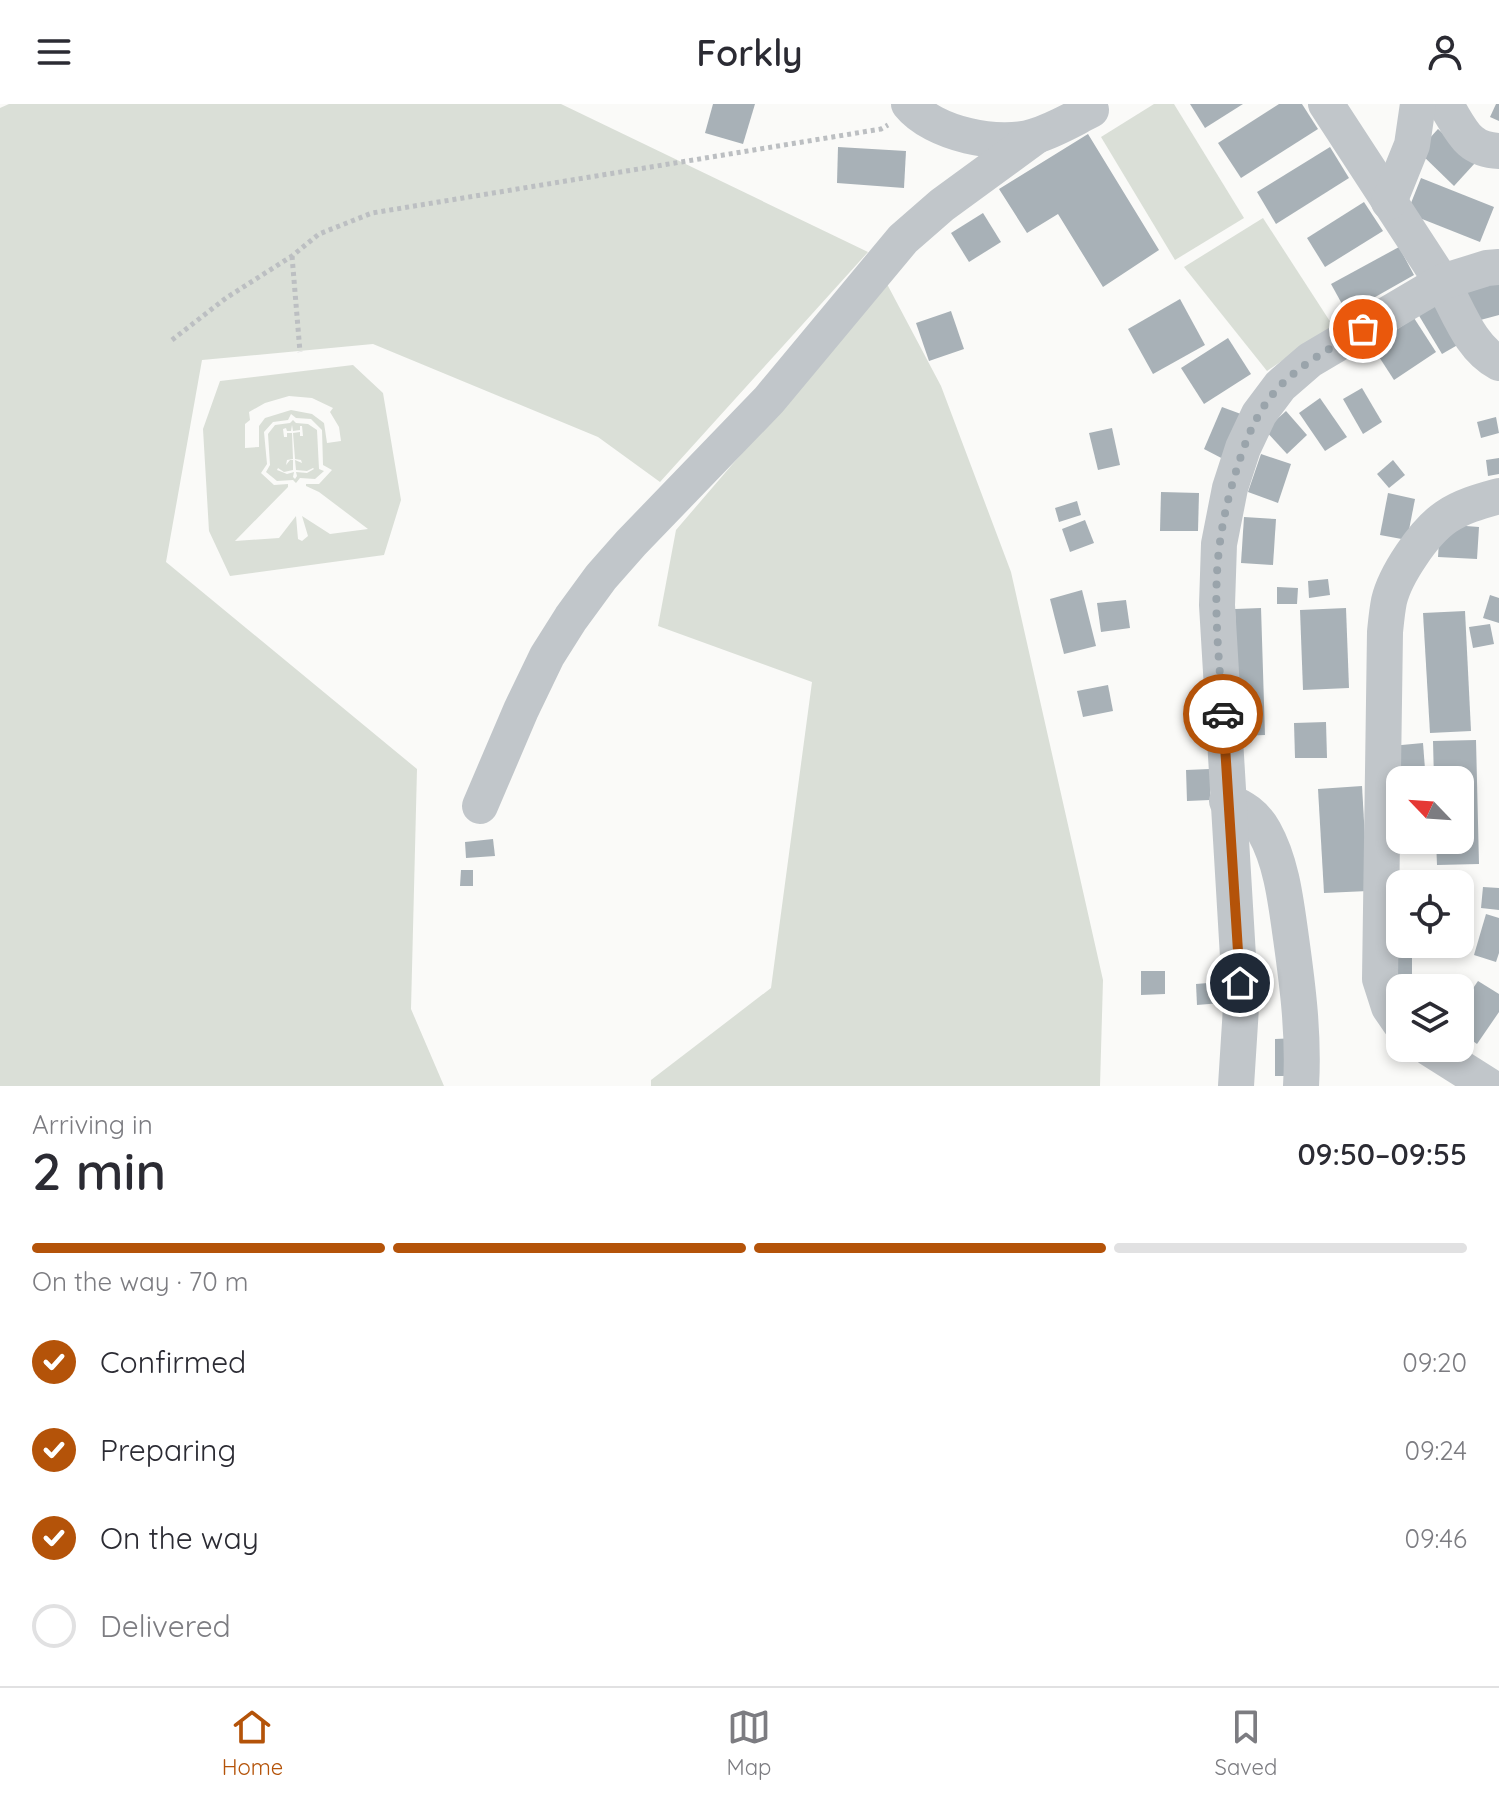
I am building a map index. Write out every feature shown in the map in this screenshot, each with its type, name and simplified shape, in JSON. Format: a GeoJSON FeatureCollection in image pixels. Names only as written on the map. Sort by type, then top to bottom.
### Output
{"type":"FeatureCollection","features":[{"type":"Feature","properties":{"kind":"street"},"geometry":{"type":"LineString","coordinates":[[1326,104],[1442,282],[1474,341],[1499,363]]}},
{"type":"Feature","properties":{"kind":"street"},"geometry":{"type":"LineString","coordinates":[[1389,202],[1412,145],[1418,104]]}},
{"type":"Feature","properties":{"kind":"street"},"geometry":{"type":"LineString","coordinates":[[1445,104],[1468,140],[1483,149],[1499,151]]}},
{"type":"Feature","properties":{"kind":"street"},"geometry":{"type":"LineString","coordinates":[[912,107],[940,127],[969,135],[1006,141],[1035,137]]}},
{"type":"Feature","properties":{"kind":"street"},"geometry":{"type":"LineString","coordinates":[[480,806],[547,656],[601,577],[769,400],[903,239],[942,205],[1035,137],[1091,110]]}},
{"type":"Feature","properties":{"kind":"street"},"geometry":{"type":"LineString","coordinates":[[1236,1086],[1241,1007],[1217,605],[1219,544],[1230,488],[1243,448],[1259,414],[1280,386],[1310,360],[1442,282],[1499,267]]}},
{"type":"Feature","properties":{"kind":"street"},"geometry":{"type":"LineString","coordinates":[[1386,998],[1380,979],[1385,632],[1390,597],[1406,565],[1426,537],[1445,518],[1472,503],[1499,496]]}},
{"type":"Feature","properties":{"kind":"street"},"geometry":{"type":"LineString","coordinates":[[1227,801],[1243,807],[1253,816],[1264,831],[1275,856],[1285,896],[1300,1001],[1301,1086]]}},
{"type":"Feature","properties":{"kind":"street"},"geometry":{"type":"LineString","coordinates":[[1451,1062],[1489,1086]]}},
{"type":"Feature","properties":{"kind":"path"},"geometry":{"type":"LineString","coordinates":[[172,340],[226,298],[292,256],[319,234],[372,213],[881,129],[912,107]]}},
{"type":"Feature","properties":{"kind":"path"},"geometry":{"type":"LineString","coordinates":[[292,256],[300,352]]}},
{"type":"Feature","properties":{"kind":"shaded area"},"geometry":{"type":"Polygon","coordinates":[[[9,104],[561,104],[868,252],[660,482],[598,437],[373,344],[202,360],[166,562],[417,769],[411,1009],[444,1086],[0,1086],[0,108],[9,104]]]}},
{"type":"Feature","properties":{"kind":"shaded area"},"geometry":{"type":"Polygon","coordinates":[[[1154,104],[1174,104],[1244,218],[1175,260],[1101,137],[1154,104]]]}},
{"type":"Feature","properties":{"kind":"shaded area"},"geometry":{"type":"Polygon","coordinates":[[[1263,218],[1333,326],[1267,371],[1184,267],[1263,218]]]}},
{"type":"Feature","properties":{"kind":"shaded area"},"geometry":{"type":"Polygon","coordinates":[[[887,284],[941,386],[1011,572],[1103,980],[1100,1086],[651,1086],[651,1080],[771,988],[812,682],[658,626],[676,530],[887,284]]]}},
{"type":"Feature","properties":{"kind":"shaded area"},"geometry":{"type":"Polygon","coordinates":[[[353,365],[383,393],[401,500],[384,555],[230,576],[209,531],[203,429],[220,381],[353,365]],[[289,396],[265,403],[249,412],[250,420],[245,424],[245,448],[259,447],[259,426],[265,418],[291,410],[312,414],[324,423],[327,443],[341,441],[339,427],[330,412],[333,408],[312,398],[289,396]],[[291,414],[288,420],[273,422],[264,432],[267,464],[261,473],[274,485],[288,484],[288,487],[235,541],[279,538],[296,516],[298,539],[302,541],[308,536],[302,516],[330,534],[368,529],[319,492],[306,486],[319,484],[332,470],[323,465],[322,430],[311,419],[296,418],[291,414]]]}},
{"type":"Feature","properties":{"kind":"shaded area"},"geometry":{"type":"Polygon","coordinates":[[[293,420],[317,430],[319,469],[324,471],[315,479],[300,478],[296,483],[293,480],[277,481],[266,472],[270,465],[268,434],[275,425],[293,420]],[[292,425],[291,431],[283,429],[284,437],[292,433],[293,459],[287,460],[286,465],[293,460],[293,470],[277,470],[287,474],[294,472],[295,479],[296,472],[307,473],[314,469],[296,470],[295,460],[302,463],[295,459],[293,433],[300,432],[303,436],[302,426],[300,430],[293,431],[292,425]]]}},
{"type":"Feature","properties":{"kind":"building"},"geometry":{"type":"Polygon","coordinates":[[[713,104],[755,104],[743,144],[705,133],[713,104]]]}},
{"type":"Feature","properties":{"kind":"building"},"geometry":{"type":"Polygon","coordinates":[[[1190,104],[1243,104],[1205,128],[1190,104]]]}},
{"type":"Feature","properties":{"kind":"building"},"geometry":{"type":"Polygon","coordinates":[[[1279,104],[1302,104],[1318,129],[1241,178],[1218,143],[1279,104]]]}},
{"type":"Feature","properties":{"kind":"building"},"geometry":{"type":"Polygon","coordinates":[[[1496,104],[1499,104],[1499,121],[1490,117],[1496,104]]]}},
{"type":"Feature","properties":{"kind":"building"},"geometry":{"type":"Polygon","coordinates":[[[1438,129],[1475,163],[1454,186],[1418,151],[1438,129]]]}},
{"type":"Feature","properties":{"kind":"building"},"geometry":{"type":"Polygon","coordinates":[[[1088,134],[1159,250],[1103,287],[1058,214],[1027,233],[999,189],[1088,134]]]}},
{"type":"Feature","properties":{"kind":"building"},"geometry":{"type":"Polygon","coordinates":[[[838,147],[906,151],[904,188],[837,183],[838,147]]]}},
{"type":"Feature","properties":{"kind":"building"},"geometry":{"type":"Polygon","coordinates":[[[1330,147],[1349,178],[1276,224],[1257,192],[1330,147]]]}},
{"type":"Feature","properties":{"kind":"building"},"geometry":{"type":"Polygon","coordinates":[[[1421,178],[1494,207],[1480,242],[1407,213],[1421,178]]]}},
{"type":"Feature","properties":{"kind":"building"},"geometry":{"type":"Polygon","coordinates":[[[1364,202],[1383,231],[1325,267],[1307,238],[1364,202]]]}},
{"type":"Feature","properties":{"kind":"building"},"geometry":{"type":"Polygon","coordinates":[[[983,213],[1001,242],[969,262],[951,233],[983,213]]]}},
{"type":"Feature","properties":{"kind":"building"},"geometry":{"type":"Polygon","coordinates":[[[1399,247],[1414,275],[1347,313],[1331,284],[1399,247]]]}},
{"type":"Feature","properties":{"kind":"building"},"geometry":{"type":"Polygon","coordinates":[[[1499,272],[1499,315],[1473,322],[1462,282],[1499,272]]]}},
{"type":"Feature","properties":{"kind":"building"},"geometry":{"type":"Polygon","coordinates":[[[1440,294],[1468,339],[1442,354],[1415,309],[1440,294]]]}},
{"type":"Feature","properties":{"kind":"building"},"geometry":{"type":"Polygon","coordinates":[[[1180,299],[1205,345],[1153,374],[1128,329],[1180,299]]]}},
{"type":"Feature","properties":{"kind":"building"},"geometry":{"type":"Polygon","coordinates":[[[951,311],[964,349],[929,361],[916,323],[951,311]]]}},
{"type":"Feature","properties":{"kind":"building"},"geometry":{"type":"Polygon","coordinates":[[[1414,318],[1436,352],[1394,380],[1372,346],[1414,318]]]}},
{"type":"Feature","properties":{"kind":"building"},"geometry":{"type":"Polygon","coordinates":[[[1228,338],[1251,374],[1204,404],[1181,368],[1228,338]]]}},
{"type":"Feature","properties":{"kind":"building"},"geometry":{"type":"Polygon","coordinates":[[[1362,388],[1382,422],[1363,434],[1343,399],[1362,388]]]}},
{"type":"Feature","properties":{"kind":"building"},"geometry":{"type":"Polygon","coordinates":[[[1320,398],[1347,437],[1325,451],[1299,413],[1320,398]]]}},
{"type":"Feature","properties":{"kind":"building"},"geometry":{"type":"Polygon","coordinates":[[[1222,407],[1249,417],[1229,462],[1204,449],[1222,407]]]}},
{"type":"Feature","properties":{"kind":"building"},"geometry":{"type":"Polygon","coordinates":[[[1286,411],[1307,435],[1287,454],[1265,430],[1286,411]]]}},
{"type":"Feature","properties":{"kind":"building"},"geometry":{"type":"Polygon","coordinates":[[[1496,417],[1499,433],[1481,438],[1477,422],[1496,417]]]}},
{"type":"Feature","properties":{"kind":"building"},"geometry":{"type":"Polygon","coordinates":[[[1112,428],[1120,465],[1098,470],[1089,433],[1112,428]]]}},
{"type":"Feature","properties":{"kind":"building"},"geometry":{"type":"Polygon","coordinates":[[[1261,454],[1291,464],[1278,503],[1248,492],[1261,454]]]}},
{"type":"Feature","properties":{"kind":"building"},"geometry":{"type":"Polygon","coordinates":[[[1499,458],[1499,474],[1488,476],[1486,460],[1499,458]]]}},
{"type":"Feature","properties":{"kind":"building"},"geometry":{"type":"Polygon","coordinates":[[[1393,460],[1405,475],[1389,488],[1377,474],[1393,460]]]}},
{"type":"Feature","properties":{"kind":"building"},"geometry":{"type":"Polygon","coordinates":[[[1161,492],[1199,493],[1198,531],[1160,531],[1161,492]]]}},
{"type":"Feature","properties":{"kind":"building"},"geometry":{"type":"Polygon","coordinates":[[[1388,493],[1415,499],[1407,540],[1380,535],[1388,493]]]}},
{"type":"Feature","properties":{"kind":"building"},"geometry":{"type":"Polygon","coordinates":[[[1077,501],[1081,515],[1059,522],[1055,508],[1077,501]]]}},
{"type":"Feature","properties":{"kind":"building"},"geometry":{"type":"Polygon","coordinates":[[[1244,517],[1276,519],[1273,565],[1241,563],[1244,517]]]}},
{"type":"Feature","properties":{"kind":"building"},"geometry":{"type":"Polygon","coordinates":[[[1085,520],[1094,543],[1070,552],[1062,529],[1085,520]]]}},
{"type":"Feature","properties":{"kind":"building"},"geometry":{"type":"Polygon","coordinates":[[[1440,524],[1479,527],[1477,559],[1438,557],[1440,524]]]}},
{"type":"Feature","properties":{"kind":"building"},"geometry":{"type":"Polygon","coordinates":[[[1328,579],[1330,595],[1309,598],[1308,581],[1328,579]]]}},
{"type":"Feature","properties":{"kind":"building"},"geometry":{"type":"Polygon","coordinates":[[[1277,587],[1298,588],[1297,604],[1277,604],[1277,587]]]}},
{"type":"Feature","properties":{"kind":"building"},"geometry":{"type":"Polygon","coordinates":[[[1082,590],[1096,646],[1064,654],[1050,599],[1082,590]]]}},
{"type":"Feature","properties":{"kind":"building"},"geometry":{"type":"Polygon","coordinates":[[[1490,595],[1499,598],[1499,623],[1483,618],[1490,595]]]}},
{"type":"Feature","properties":{"kind":"building"},"geometry":{"type":"Polygon","coordinates":[[[1126,600],[1130,628],[1101,632],[1097,603],[1126,600]]]}},
{"type":"Feature","properties":{"kind":"building"},"geometry":{"type":"Polygon","coordinates":[[[1261,608],[1265,735],[1239,736],[1235,609],[1261,608]]]}},
{"type":"Feature","properties":{"kind":"building"},"geometry":{"type":"Polygon","coordinates":[[[1346,608],[1349,688],[1303,690],[1300,610],[1346,608]]]}},
{"type":"Feature","properties":{"kind":"building"},"geometry":{"type":"Polygon","coordinates":[[[1465,611],[1471,731],[1430,733],[1423,613],[1465,611]]]}},
{"type":"Feature","properties":{"kind":"building"},"geometry":{"type":"Polygon","coordinates":[[[1490,624],[1494,644],[1473,648],[1469,627],[1490,624]]]}},
{"type":"Feature","properties":{"kind":"building"},"geometry":{"type":"Polygon","coordinates":[[[1108,685],[1113,711],[1083,717],[1077,691],[1108,685]]]}},
{"type":"Feature","properties":{"kind":"building"},"geometry":{"type":"Polygon","coordinates":[[[1326,722],[1327,758],[1295,758],[1294,723],[1326,722]]]}},
{"type":"Feature","properties":{"kind":"building"},"geometry":{"type":"Polygon","coordinates":[[[1476,740],[1479,864],[1437,865],[1437,854],[1474,854],[1474,766],[1434,766],[1433,741],[1476,740]]]}},
{"type":"Feature","properties":{"kind":"building"},"geometry":{"type":"Polygon","coordinates":[[[1423,743],[1425,766],[1393,766],[1391,746],[1423,743]]]}},
{"type":"Feature","properties":{"kind":"building"},"geometry":{"type":"Polygon","coordinates":[[[1210,769],[1210,800],[1187,801],[1186,770],[1210,769]]]}},
{"type":"Feature","properties":{"kind":"building"},"geometry":{"type":"Polygon","coordinates":[[[1362,786],[1368,891],[1324,893],[1318,789],[1362,786]]]}},
{"type":"Feature","properties":{"kind":"building"},"geometry":{"type":"Polygon","coordinates":[[[493,839],[495,856],[466,858],[465,842],[493,839]]]}},
{"type":"Feature","properties":{"kind":"building"},"geometry":{"type":"Polygon","coordinates":[[[461,870],[473,870],[473,886],[460,886],[461,870]]]}},
{"type":"Feature","properties":{"kind":"building"},"geometry":{"type":"Polygon","coordinates":[[[1483,887],[1499,888],[1499,910],[1481,908],[1483,887]]]}},
{"type":"Feature","properties":{"kind":"building"},"geometry":{"type":"Polygon","coordinates":[[[1486,914],[1499,918],[1496,962],[1474,955],[1486,914]]]}},
{"type":"Feature","properties":{"kind":"building"},"geometry":{"type":"Polygon","coordinates":[[[1393,958],[1412,958],[1412,974],[1393,974],[1393,958]]]}},
{"type":"Feature","properties":{"kind":"building"},"geometry":{"type":"Polygon","coordinates":[[[1141,971],[1165,971],[1165,994],[1141,995],[1141,971]]]}},
{"type":"Feature","properties":{"kind":"building"},"geometry":{"type":"Polygon","coordinates":[[[1478,981],[1499,994],[1499,1012],[1477,1044],[1474,1042],[1474,987],[1478,981]]]}},
{"type":"Feature","properties":{"kind":"building"},"geometry":{"type":"Polygon","coordinates":[[[1220,982],[1221,1003],[1197,1005],[1196,984],[1220,982]]]}},
{"type":"Feature","properties":{"kind":"building"},"geometry":{"type":"Polygon","coordinates":[[[1298,1038],[1298,1076],[1275,1076],[1275,1039],[1298,1038]]]}},
{"type":"Feature","properties":{"kind":"way so far"},"geometry":{"type":"LineString","coordinates":[[1223,714],[1217,605],[1219,544],[1230,488],[1243,448],[1259,414],[1280,386],[1310,360],[1363,329]]}},
{"type":"Feature","properties":{"kind":"route"},"geometry":{"type":"LineString","coordinates":[[1223,714],[1240,983]]}}]}
